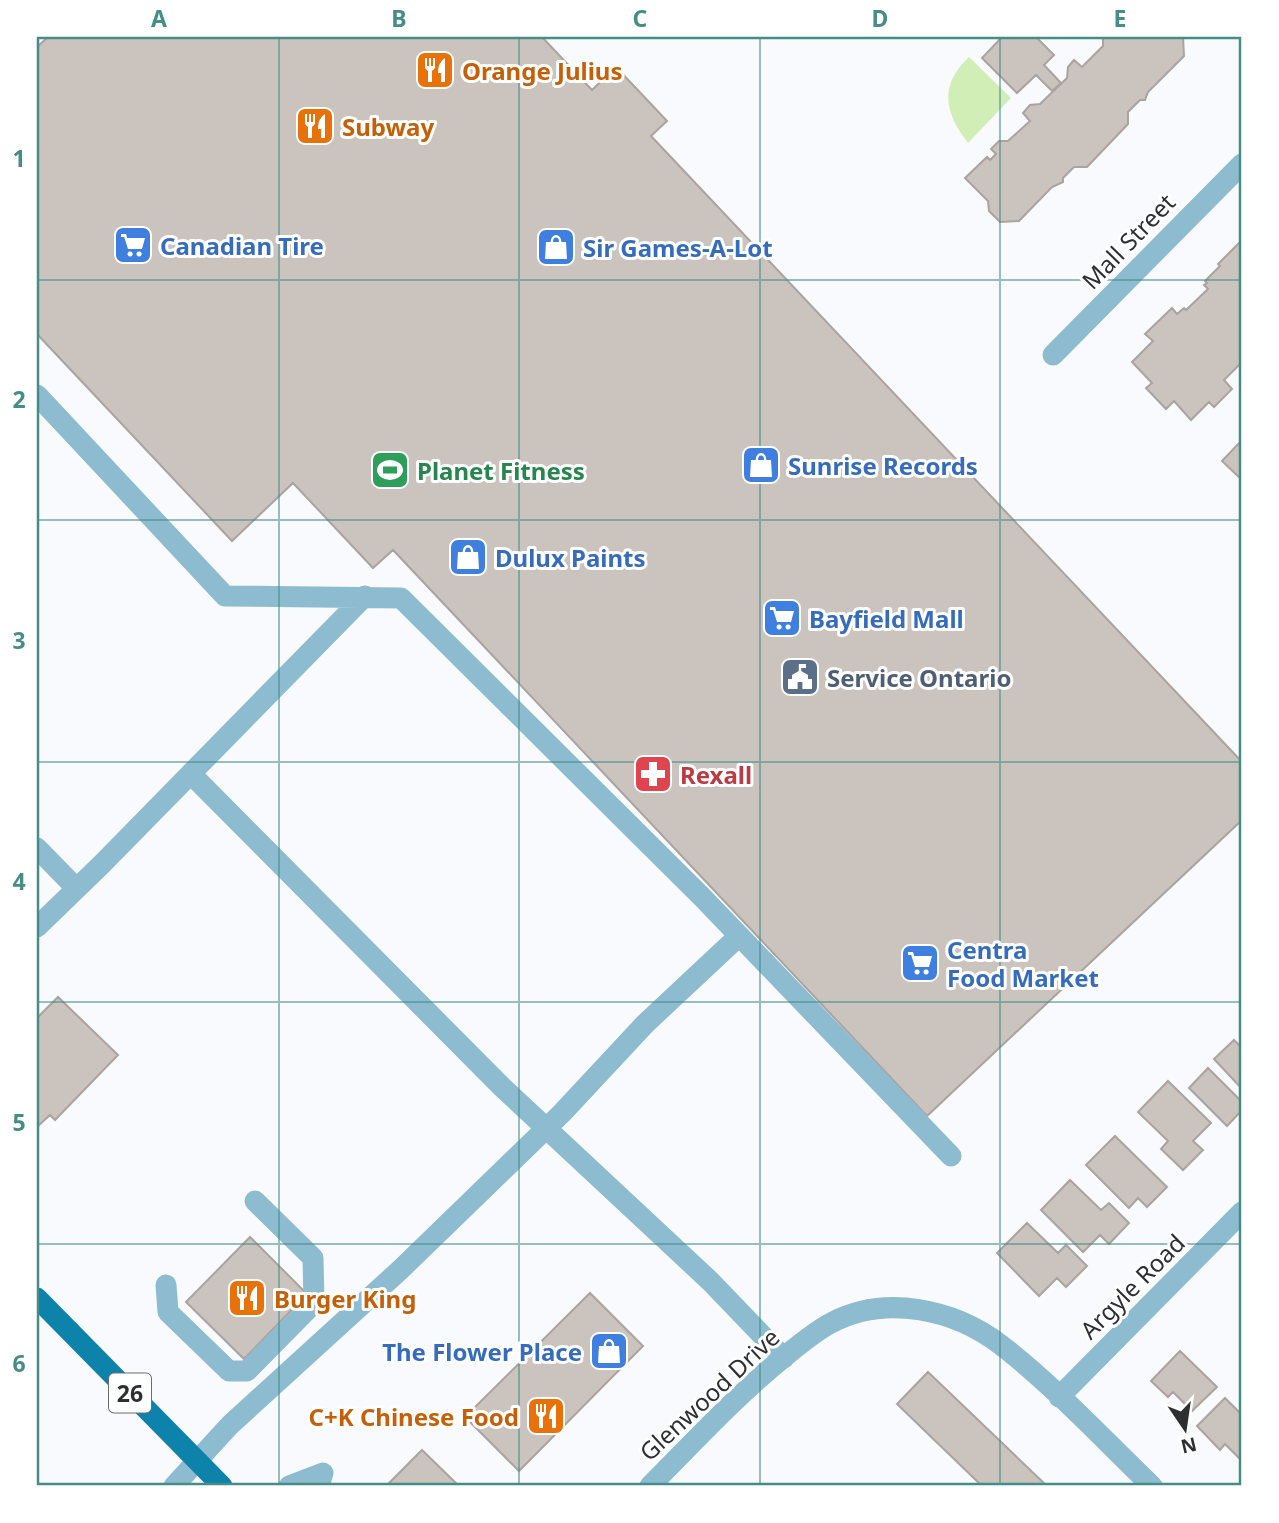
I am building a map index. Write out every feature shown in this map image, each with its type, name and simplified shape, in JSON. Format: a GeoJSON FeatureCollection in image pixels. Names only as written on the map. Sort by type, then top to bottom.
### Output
{"type":"FeatureCollection","features":[{"type":"Feature","properties":{"kind":"main road","name":"26"},"geometry":{"type":"LineString","coordinates":[[37,1298],[222,1486]]}},
{"type":"Feature","properties":{"kind":"street","name":"Mall Street"},"geometry":{"type":"LineString","coordinates":[[1053,355],[1242,164]]}},
{"type":"Feature","properties":{"kind":"street"},"geometry":{"type":"LineString","coordinates":[[37,395],[225,596],[401,598],[702,897],[951,1156]]}},
{"type":"Feature","properties":{"kind":"street"},"geometry":{"type":"LineString","coordinates":[[37,927],[365,596]]}},
{"type":"Feature","properties":{"kind":"street"},"geometry":{"type":"LineString","coordinates":[[191,774],[546,1128],[710,1281],[784,1358]]}},
{"type":"Feature","properties":{"kind":"street"},"geometry":{"type":"LineString","coordinates":[[37,848],[76,888]]}},
{"type":"Feature","properties":{"kind":"street"},"geometry":{"type":"LineString","coordinates":[[174,1486],[230,1425],[400,1270],[546,1128],[645,1024],[739,936]]}},
{"type":"Feature","properties":{"kind":"street"},"geometry":{"type":"LineString","coordinates":[[166,1285],[168,1312],[229,1371],[247,1371],[314,1303],[313,1258],[255,1201]]}},
{"type":"Feature","properties":{"kind":"street","name":"Argyle Road"},"geometry":{"type":"LineString","coordinates":[[1059,1397],[1242,1212]]}},
{"type":"Feature","properties":{"kind":"street","name":"Glenwood Drive"},"geometry":{"type":"LineString","coordinates":[[650,1486],[747,1388],[833,1322],[867,1311],[900,1307],[935,1313],[971,1325],[1001,1345],[1153,1486]]}},
{"type":"Feature","properties":{"kind":"street"},"geometry":{"type":"LineString","coordinates":[[289,1486],[323,1473],[319,1486]]}},
{"type":"Feature","properties":{"kind":"green space"},"geometry":{"type":"Polygon","coordinates":[[[969,57],[1011,98],[968,143],[954,120],[948,99],[953,78],[969,57]]]}},
{"type":"Feature","properties":{"kind":"building","name":"Bayfield Mall"},"geometry":{"type":"Polygon","coordinates":[[[48,37],[542,37],[592,90],[616,67],[667,121],[651,136],[1242,762],[1242,820],[927,1116],[393,550],[373,568],[293,483],[232,541],[37,334],[37,47],[48,37]]]}},
{"type":"Feature","properties":{"kind":"building"},"geometry":{"type":"Polygon","coordinates":[[[1002,37],[1036,37],[1054,55],[1044,65],[1061,83],[1052,91],[1036,75],[1017,93],[982,58],[1002,37]]]}},
{"type":"Feature","properties":{"kind":"building"},"geometry":{"type":"Polygon","coordinates":[[[1103,37],[1183,37],[1184,56],[1148,92],[1145,100],[1140,100],[1128,112],[1128,124],[1087,167],[1074,167],[1063,178],[1063,182],[1052,187],[1019,221],[1000,222],[989,211],[988,201],[965,178],[987,157],[990,160],[996,154],[991,149],[999,141],[1008,141],[1030,121],[1023,113],[1030,105],[1040,104],[1067,78],[1068,67],[1074,60],[1082,67],[1103,46],[1103,37]]]}},
{"type":"Feature","properties":{"kind":"building"},"geometry":{"type":"Polygon","coordinates":[[[1242,240],[1242,367],[1240,364],[1224,380],[1232,389],[1214,407],[1209,402],[1191,420],[1174,401],[1166,409],[1146,388],[1152,383],[1132,362],[1153,341],[1145,334],[1172,308],[1177,314],[1184,308],[1186,310],[1208,289],[1204,285],[1207,283],[1205,281],[1242,240]]]}},
{"type":"Feature","properties":{"kind":"building"},"geometry":{"type":"Polygon","coordinates":[[[1242,440],[1242,478],[1241,479],[1222,461],[1242,440]]]}},
{"type":"Feature","properties":{"kind":"building"},"geometry":{"type":"Polygon","coordinates":[[[58,997],[118,1055],[55,1120],[50,1115],[37,1127],[37,1018],[58,997]]]}},
{"type":"Feature","properties":{"kind":"building"},"geometry":{"type":"Polygon","coordinates":[[[1234,1040],[1242,1048],[1242,1089],[1214,1059],[1234,1040]]]}},
{"type":"Feature","properties":{"kind":"building"},"geometry":{"type":"Polygon","coordinates":[[[1208,1068],[1242,1102],[1242,1110],[1227,1126],[1189,1088],[1208,1068]]]}},
{"type":"Feature","properties":{"kind":"building"},"geometry":{"type":"Polygon","coordinates":[[[1168,1081],[1211,1123],[1193,1141],[1203,1150],[1183,1170],[1161,1149],[1168,1141],[1138,1112],[1168,1081]]]}},
{"type":"Feature","properties":{"kind":"building"},"geometry":{"type":"Polygon","coordinates":[[[1115,1136],[1167,1187],[1147,1207],[1138,1198],[1129,1208],[1086,1165],[1115,1136]]]}},
{"type":"Feature","properties":{"kind":"building"},"geometry":{"type":"Polygon","coordinates":[[[1070,1180],[1101,1210],[1109,1203],[1129,1223],[1109,1244],[1100,1235],[1083,1252],[1041,1210],[1070,1180]]]}},
{"type":"Feature","properties":{"kind":"building"},"geometry":{"type":"Polygon","coordinates":[[[1027,1223],[1058,1253],[1066,1245],[1087,1266],[1066,1287],[1057,1278],[1039,1296],[997,1253],[1027,1223]]]}},
{"type":"Feature","properties":{"kind":"building","name":"Burger King"},"geometry":{"type":"Polygon","coordinates":[[[250,1237],[307,1294],[244,1359],[186,1302],[250,1237]]]}},
{"type":"Feature","properties":{"kind":"building"},"geometry":{"type":"Polygon","coordinates":[[[590,1293],[643,1346],[519,1471],[465,1417],[590,1293]]]}},
{"type":"Feature","properties":{"kind":"building"},"geometry":{"type":"Polygon","coordinates":[[[1180,1351],[1217,1387],[1192,1411],[1173,1392],[1168,1397],[1151,1381],[1180,1351]]]}},
{"type":"Feature","properties":{"kind":"building"},"geometry":{"type":"Polygon","coordinates":[[[928,1372],[1047,1486],[982,1486],[897,1404],[928,1372]]]}},
{"type":"Feature","properties":{"kind":"building"},"geometry":{"type":"Polygon","coordinates":[[[1225,1398],[1242,1415],[1242,1461],[1225,1444],[1220,1450],[1197,1426],[1225,1398]]]}},
{"type":"Feature","properties":{"kind":"building"},"geometry":{"type":"Polygon","coordinates":[[[422,1450],[459,1486],[386,1486],[422,1450]]]}},
{"type":"Feature","properties":{"kind":"place","name":"Orange Julius"},"geometry":{"type":"Point","coordinates":[435,70]}},
{"type":"Feature","properties":{"kind":"place","name":"Subway"},"geometry":{"type":"Point","coordinates":[315,126]}},
{"type":"Feature","properties":{"kind":"place","name":"Canadian Tire"},"geometry":{"type":"Point","coordinates":[133,245]}},
{"type":"Feature","properties":{"kind":"place","name":"Sir Games-A-Lot"},"geometry":{"type":"Point","coordinates":[556,247]}},
{"type":"Feature","properties":{"kind":"place","name":"Sunrise Records"},"geometry":{"type":"Point","coordinates":[761,465]}},
{"type":"Feature","properties":{"kind":"place","name":"Planet Fitness"},"geometry":{"type":"Point","coordinates":[390,470]}},
{"type":"Feature","properties":{"kind":"place","name":"Dulux Paints"},"geometry":{"type":"Point","coordinates":[468,557]}},
{"type":"Feature","properties":{"kind":"place","name":"Bayfield Mall"},"geometry":{"type":"Point","coordinates":[782,618]}},
{"type":"Feature","properties":{"kind":"place","name":"Service Ontario"},"geometry":{"type":"Point","coordinates":[800,677]}},
{"type":"Feature","properties":{"kind":"place","name":"Rexall"},"geometry":{"type":"Point","coordinates":[653,774]}},
{"type":"Feature","properties":{"kind":"place","name":"Centra Food Market"},"geometry":{"type":"Point","coordinates":[920,963]}},
{"type":"Feature","properties":{"kind":"place","name":"Burger King"},"geometry":{"type":"Point","coordinates":[247,1298]}},
{"type":"Feature","properties":{"kind":"place","name":"The Flower Place"},"geometry":{"type":"Point","coordinates":[609,1351]}},
{"type":"Feature","properties":{"kind":"place","name":"C+K Chinese Food"},"geometry":{"type":"Point","coordinates":[546,1416]}}]}
